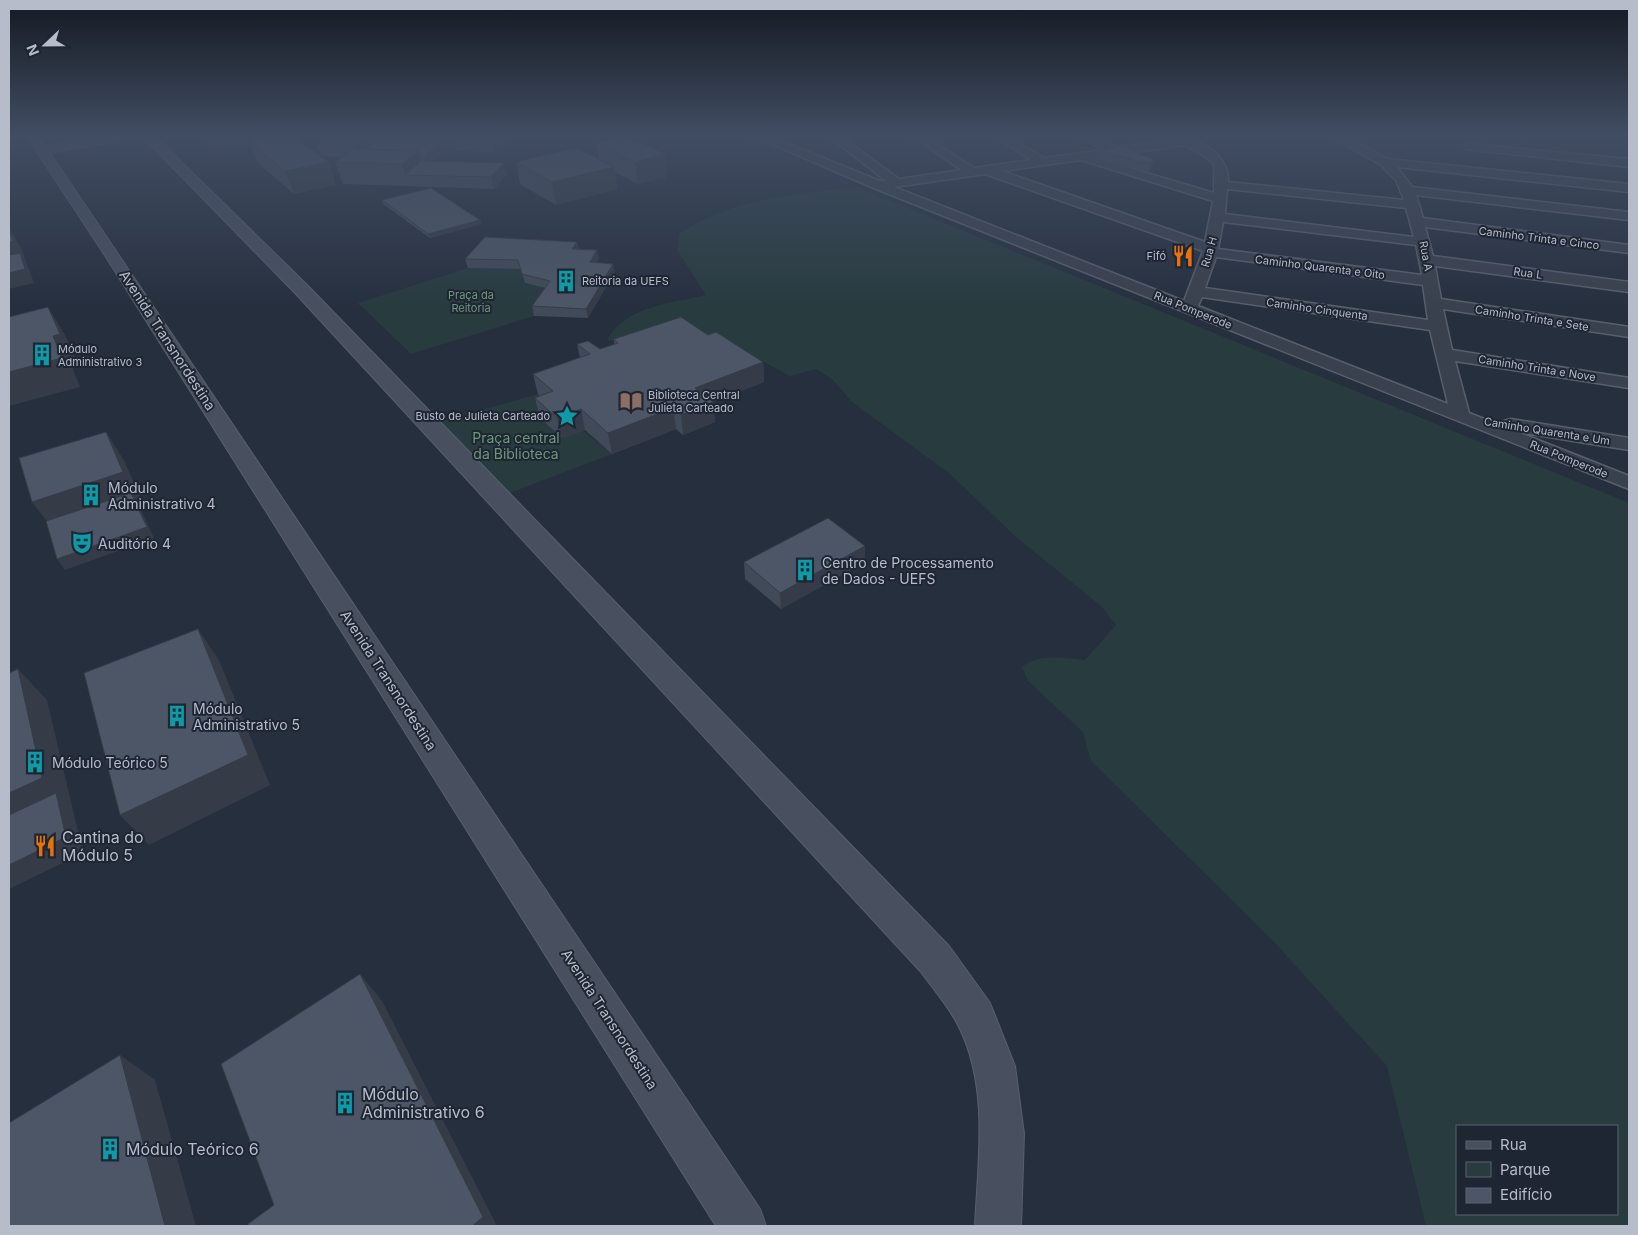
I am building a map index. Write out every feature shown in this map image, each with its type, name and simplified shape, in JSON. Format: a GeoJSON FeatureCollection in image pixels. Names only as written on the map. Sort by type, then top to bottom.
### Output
{"type":"FeatureCollection","features":[{"type":"Feature","properties":{"kind":"street","name":"Avenida Transnordestina"},"geometry":{"type":"LineString","coordinates":[[70,193],[743,1226]]}},
{"type":"Feature","properties":{"kind":"street"},"geometry":{"type":"LineString","coordinates":[[204,193],[324,314],[935,959],[976,1017],[994,1066],[1002,1134],[998,1226]]}},
{"type":"Feature","properties":{"kind":"street","name":"Rua Pomperode"},"geometry":{"type":"LineString","coordinates":[[897,193],[1629,483]]}},
{"type":"Feature","properties":{"kind":"street","name":"Caminho Quarenta e Oito"},"geometry":{"type":"LineString","coordinates":[[1049,193],[1210,251],[1430,281]]}},
{"type":"Feature","properties":{"kind":"street"},"geometry":{"type":"LineString","coordinates":[[1196,193],[1220,200]]}},
{"type":"Feature","properties":{"kind":"street","name":"Rua H"},"geometry":{"type":"LineString","coordinates":[[1189,308],[1197,292],[1210,251],[1219,217],[1220,193]]}},
{"type":"Feature","properties":{"kind":"street"},"geometry":{"type":"LineString","coordinates":[[1294,193],[1412,205]]}},
{"type":"Feature","properties":{"kind":"street","name":"Rua A"},"geometry":{"type":"LineString","coordinates":[[1409,193],[1427,260],[1437,326],[1463,416]]}},
{"type":"Feature","properties":{"kind":"street"},"geometry":{"type":"LineString","coordinates":[[1430,193],[1629,216]]}},
{"type":"Feature","properties":{"kind":"street"},"geometry":{"type":"LineString","coordinates":[[1219,217],[1423,242]]}},
{"type":"Feature","properties":{"kind":"street","name":"Caminho Trinta e Cinco"},"geometry":{"type":"LineString","coordinates":[[1418,222],[1629,249]]}},
{"type":"Feature","properties":{"kind":"street","name":"Rua L"},"geometry":{"type":"LineString","coordinates":[[1427,260],[1629,287]]}},
{"type":"Feature","properties":{"kind":"street","name":"Caminho Cinquenta"},"geometry":{"type":"LineString","coordinates":[[1197,292],[1437,326]]}},
{"type":"Feature","properties":{"kind":"street","name":"Caminho Trinta e Sete"},"geometry":{"type":"LineString","coordinates":[[1434,303],[1629,332]]}},
{"type":"Feature","properties":{"kind":"street","name":"Caminho Trinta e Nove"},"geometry":{"type":"LineString","coordinates":[[1445,354],[1629,383]]}},
{"type":"Feature","properties":{"kind":"street","name":"Caminho Quarenta e Um"},"geometry":{"type":"LineString","coordinates":[[1463,416],[1629,444]]}},
{"type":"Feature","properties":{"kind":"green space"},"geometry":{"type":"Polygon","coordinates":[[[814,193],[871,193],[1629,503],[1629,1226],[1426,1226],[1387,1066],[1274,942],[1091,761],[1083,732],[1028,681],[1022,667],[1036,660],[1044,658],[1069,658],[1085,660],[1116,625],[1102,607],[1015,536],[950,474],[852,402],[832,379],[816,369],[790,376],[755,357],[645,339],[607,341],[614,329],[637,313],[664,304],[706,295],[677,250],[680,233],[722,212],[766,199],[814,193]]]}},
{"type":"Feature","properties":{"kind":"green space","name":"Praça da Reitoria"},"geometry":{"type":"Polygon","coordinates":[[[468,268],[521,269],[525,283],[552,290],[534,316],[411,354],[358,303],[468,268]]]}},
{"type":"Feature","properties":{"kind":"green space","name":"Praça central da Biblioteca"},"geometry":{"type":"Polygon","coordinates":[[[538,394],[612,454],[497,498],[439,422],[538,394]]]}},
{"type":"Feature","properties":{"kind":"building"},"geometry":{"type":"Polygon","coordinates":[[[412,193],[438,193],[480,220],[428,234],[382,200],[412,193]]]}},
{"type":"Feature","properties":{"kind":"building"},"geometry":{"type":"Polygon","coordinates":[[[9,230],[13,241],[9,242],[9,230]]]}},
{"type":"Feature","properties":{"kind":"building","name":"Reitoria da UEFS"},"geometry":{"type":"Polygon","coordinates":[[[485,237],[577,242],[572,249],[597,250],[590,262],[613,264],[586,309],[532,306],[550,281],[522,274],[518,260],[465,259],[485,237]]]}},
{"type":"Feature","properties":{"kind":"building"},"geometry":{"type":"Polygon","coordinates":[[[20,253],[25,269],[9,273],[9,255],[20,253]]]}},
{"type":"Feature","properties":{"kind":"building"},"geometry":{"type":"Polygon","coordinates":[[[48,307],[60,334],[53,336],[62,358],[9,372],[9,317],[48,307]]]}},
{"type":"Feature","properties":{"kind":"building","name":"Biblioteca Central Julieta Carteado"},"geometry":{"type":"Polygon","coordinates":[[[681,317],[708,335],[716,332],[763,362],[695,388],[713,402],[681,415],[673,408],[608,433],[581,409],[557,418],[535,398],[553,391],[533,374],[590,354],[577,344],[588,341],[600,349],[618,343],[614,339],[681,317]]]}},
{"type":"Feature","properties":{"kind":"building"},"geometry":{"type":"Polygon","coordinates":[[[106,432],[123,472],[32,502],[19,458],[106,432]]]}},
{"type":"Feature","properties":{"kind":"building"},"geometry":{"type":"Polygon","coordinates":[[[131,493],[147,527],[57,559],[46,521],[131,493]]]}},
{"type":"Feature","properties":{"kind":"building"},"geometry":{"type":"Polygon","coordinates":[[[828,518],[865,546],[780,593],[744,562],[828,518]]]}},
{"type":"Feature","properties":{"kind":"building"},"geometry":{"type":"Polygon","coordinates":[[[198,629],[248,755],[120,815],[84,673],[198,629]]]}},
{"type":"Feature","properties":{"kind":"building"},"geometry":{"type":"Polygon","coordinates":[[[18,669],[42,778],[9,793],[9,673],[18,669]]]}},
{"type":"Feature","properties":{"kind":"building"},"geometry":{"type":"Polygon","coordinates":[[[56,793],[66,837],[9,865],[9,815],[56,793]]]}},
{"type":"Feature","properties":{"kind":"building"},"geometry":{"type":"Polygon","coordinates":[[[360,974],[483,1217],[472,1226],[248,1226],[248,1224],[274,1205],[221,1064],[360,974]]]}},
{"type":"Feature","properties":{"kind":"building","name":"Módulo Teórico 6"},"geometry":{"type":"Polygon","coordinates":[[[120,1055],[165,1226],[9,1226],[9,1123],[120,1055]]]}},
{"type":"Feature","properties":{"kind":"place","name":"Fifó"},"geometry":{"type":"Point","coordinates":[1183,256]}},
{"type":"Feature","properties":{"kind":"place","name":"Reitoria da UEFS"},"geometry":{"type":"Point","coordinates":[566,281]}},
{"type":"Feature","properties":{"kind":"place","name":"Módulo Administrativo 3"},"geometry":{"type":"Point","coordinates":[42,355]}},
{"type":"Feature","properties":{"kind":"place","name":"Biblioteca Central Julieta Carteado"},"geometry":{"type":"Point","coordinates":[631,401]}},
{"type":"Feature","properties":{"kind":"place","name":"Busto de Julieta Carteado"},"geometry":{"type":"Point","coordinates":[567,416]}},
{"type":"Feature","properties":{"kind":"place","name":"Módulo Administrativo 4"},"geometry":{"type":"Point","coordinates":[91,495]}},
{"type":"Feature","properties":{"kind":"place","name":"Auditório 4"},"geometry":{"type":"Point","coordinates":[82,543]}},
{"type":"Feature","properties":{"kind":"place","name":"Centro de Processamento de Dados - UEFS"},"geometry":{"type":"Point","coordinates":[805,570]}},
{"type":"Feature","properties":{"kind":"place","name":"Módulo Administrativo 5"},"geometry":{"type":"Point","coordinates":[177,716]}},
{"type":"Feature","properties":{"kind":"place","name":"Módulo Teórico 5"},"geometry":{"type":"Point","coordinates":[35,762]}},
{"type":"Feature","properties":{"kind":"place","name":"Cantina do Módulo 5"},"geometry":{"type":"Point","coordinates":[45,846]}},
{"type":"Feature","properties":{"kind":"place","name":"Módulo Administrativo 6"},"geometry":{"type":"Point","coordinates":[345,1103]}},
{"type":"Feature","properties":{"kind":"place","name":"Módulo Teórico 6"},"geometry":{"type":"Point","coordinates":[110,1149]}}]}
